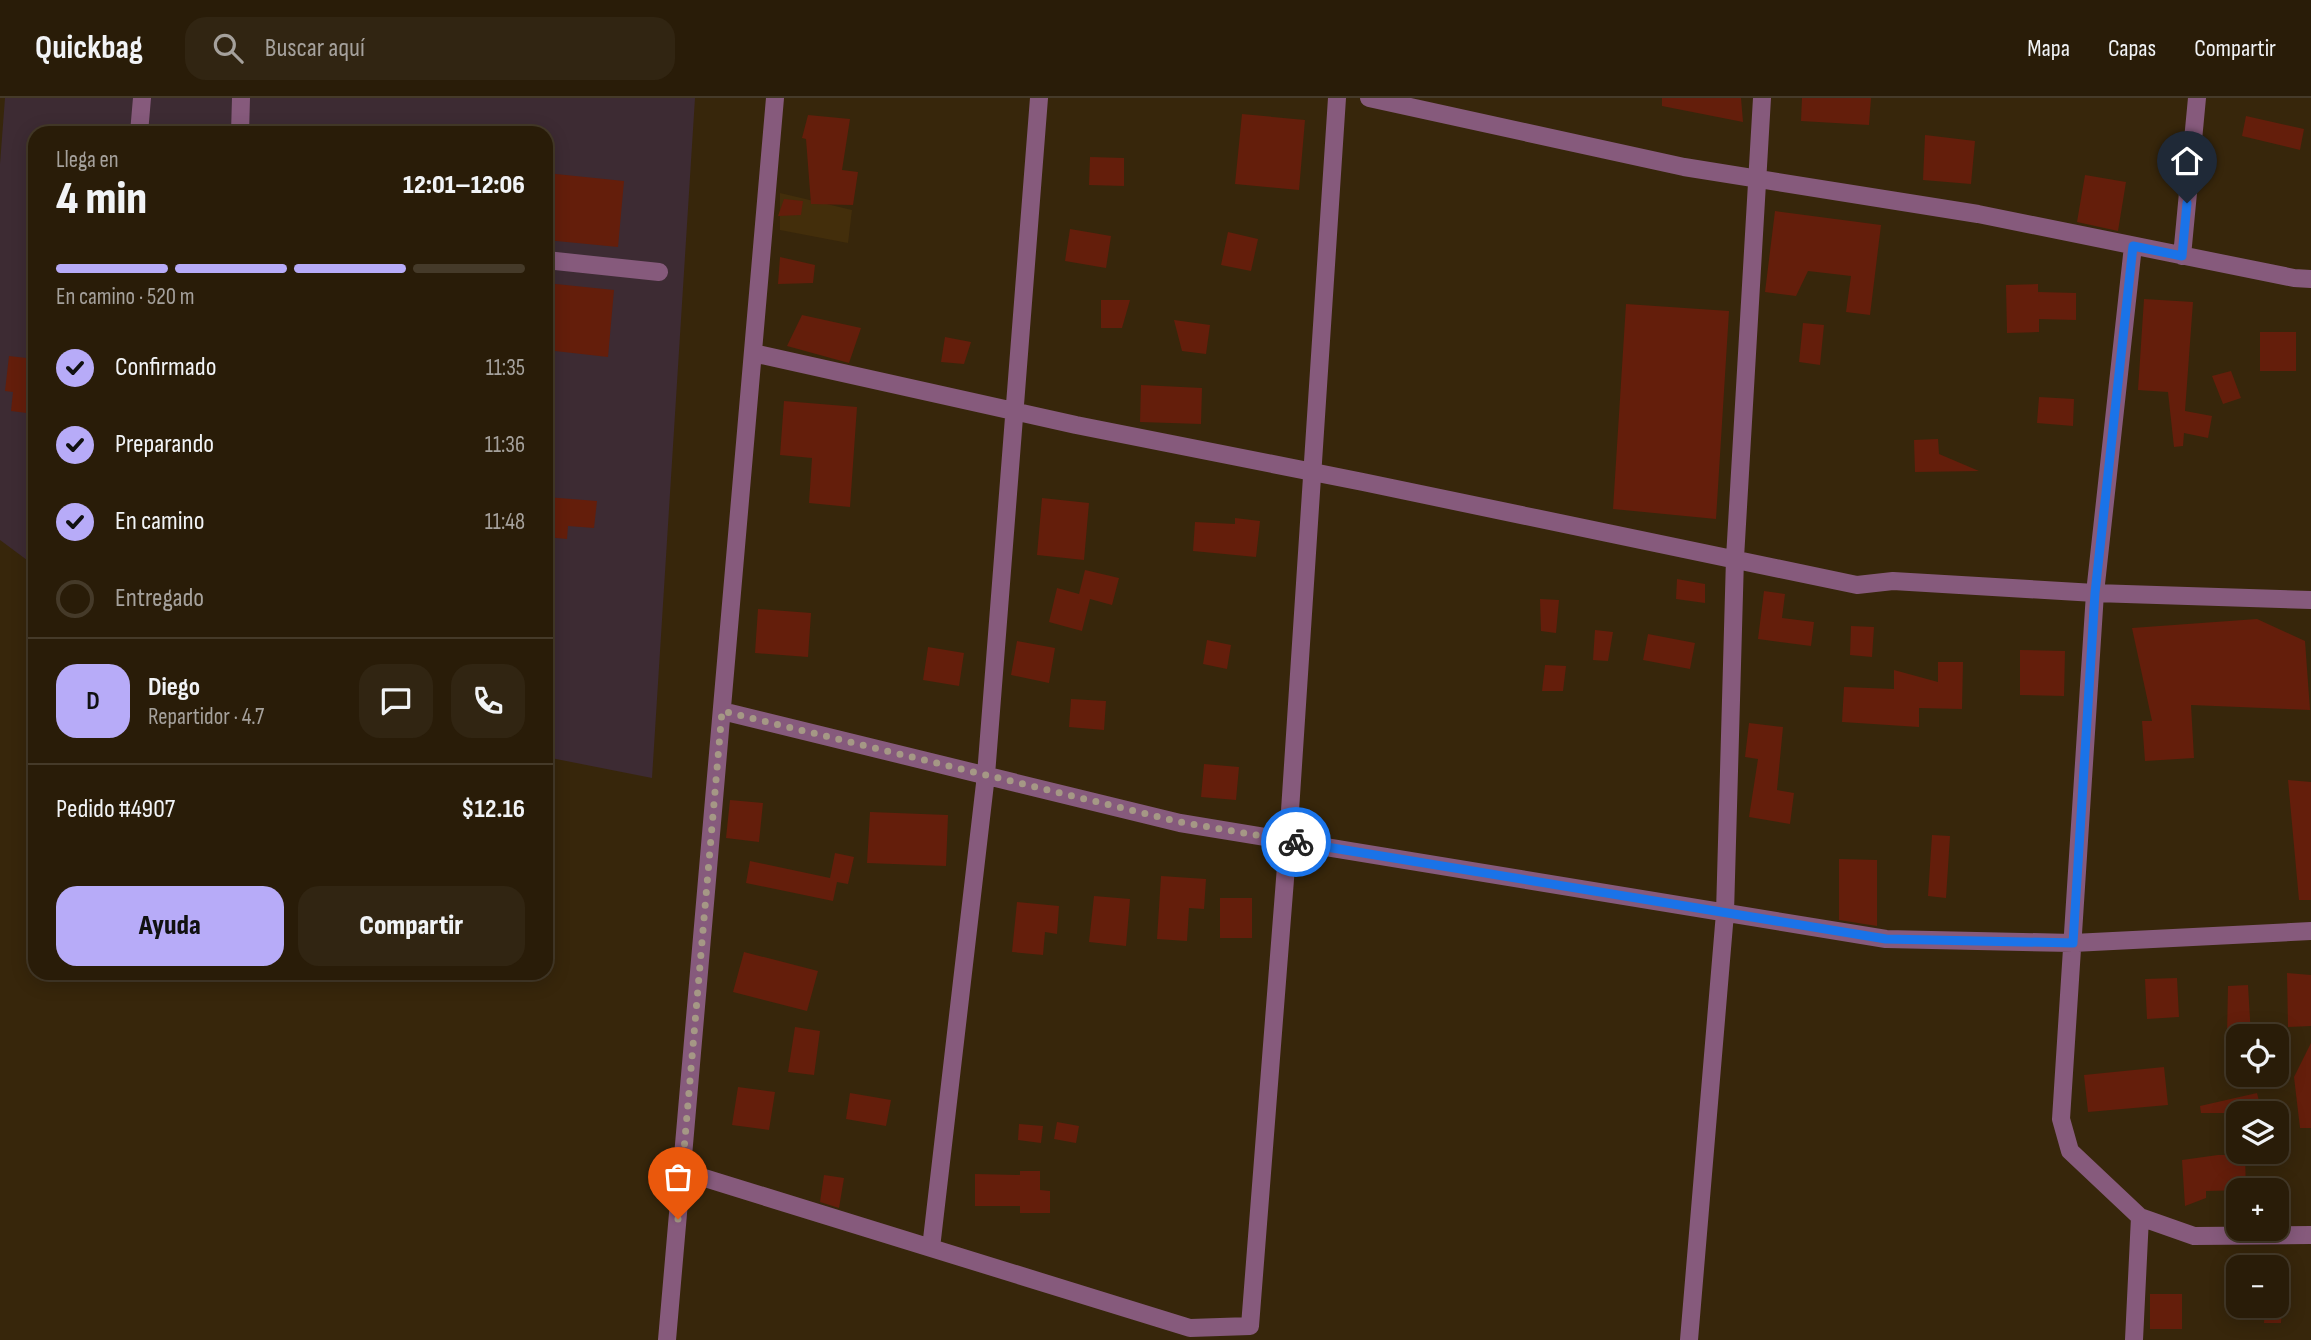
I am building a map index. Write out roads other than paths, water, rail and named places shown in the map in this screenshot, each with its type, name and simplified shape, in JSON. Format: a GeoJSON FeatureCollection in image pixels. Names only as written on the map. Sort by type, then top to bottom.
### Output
{"type":"FeatureCollection","features":[{"type":"Feature","properties":{"kind":"street"},"geometry":{"type":"LineString","coordinates":[[140,126],[142,98]]}},
{"type":"Feature","properties":{"kind":"street"},"geometry":{"type":"LineString","coordinates":[[240,126],[241,98]]}},
{"type":"Feature","properties":{"kind":"street"},"geometry":{"type":"LineString","coordinates":[[667,1340],[775,98]]}},
{"type":"Feature","properties":{"kind":"street"},"geometry":{"type":"LineString","coordinates":[[931,1248],[986,775],[1039,98]]}},
{"type":"Feature","properties":{"kind":"street"},"geometry":{"type":"LineString","coordinates":[[682,1171],[1190,1328],[1250,1333],[1288,841],[1337,98]]}},
{"type":"Feature","properties":{"kind":"street"},"geometry":{"type":"LineString","coordinates":[[1369,98],[1684,167],[1978,214],[2182,256],[2311,279]]}},
{"type":"Feature","properties":{"kind":"street"},"geometry":{"type":"LineString","coordinates":[[1689,1340],[1725,913],[1735,558],[1762,98]]}},
{"type":"Feature","properties":{"kind":"street"},"geometry":{"type":"LineString","coordinates":[[2182,256],[2196,98]]}},
{"type":"Feature","properties":{"kind":"street"},"geometry":{"type":"LineString","coordinates":[[2133,246],[2095,593],[2061,1119],[2070,1151],[2140,1217],[2194,1236],[2311,1235]]}},
{"type":"Feature","properties":{"kind":"street"},"geometry":{"type":"LineString","coordinates":[[553,261],[659,272]]}},
{"type":"Feature","properties":{"kind":"street"},"geometry":{"type":"LineString","coordinates":[[753,353],[1016,411],[1857,585],[1893,581],[2095,593],[2311,600]]}},
{"type":"Feature","properties":{"kind":"street"},"geometry":{"type":"LineString","coordinates":[[722,711],[1180,822],[1886,939],[2073,943],[2311,931]]}},
{"type":"Feature","properties":{"kind":"street"},"geometry":{"type":"LineString","coordinates":[[2134,1340],[2140,1217]]}}]}
